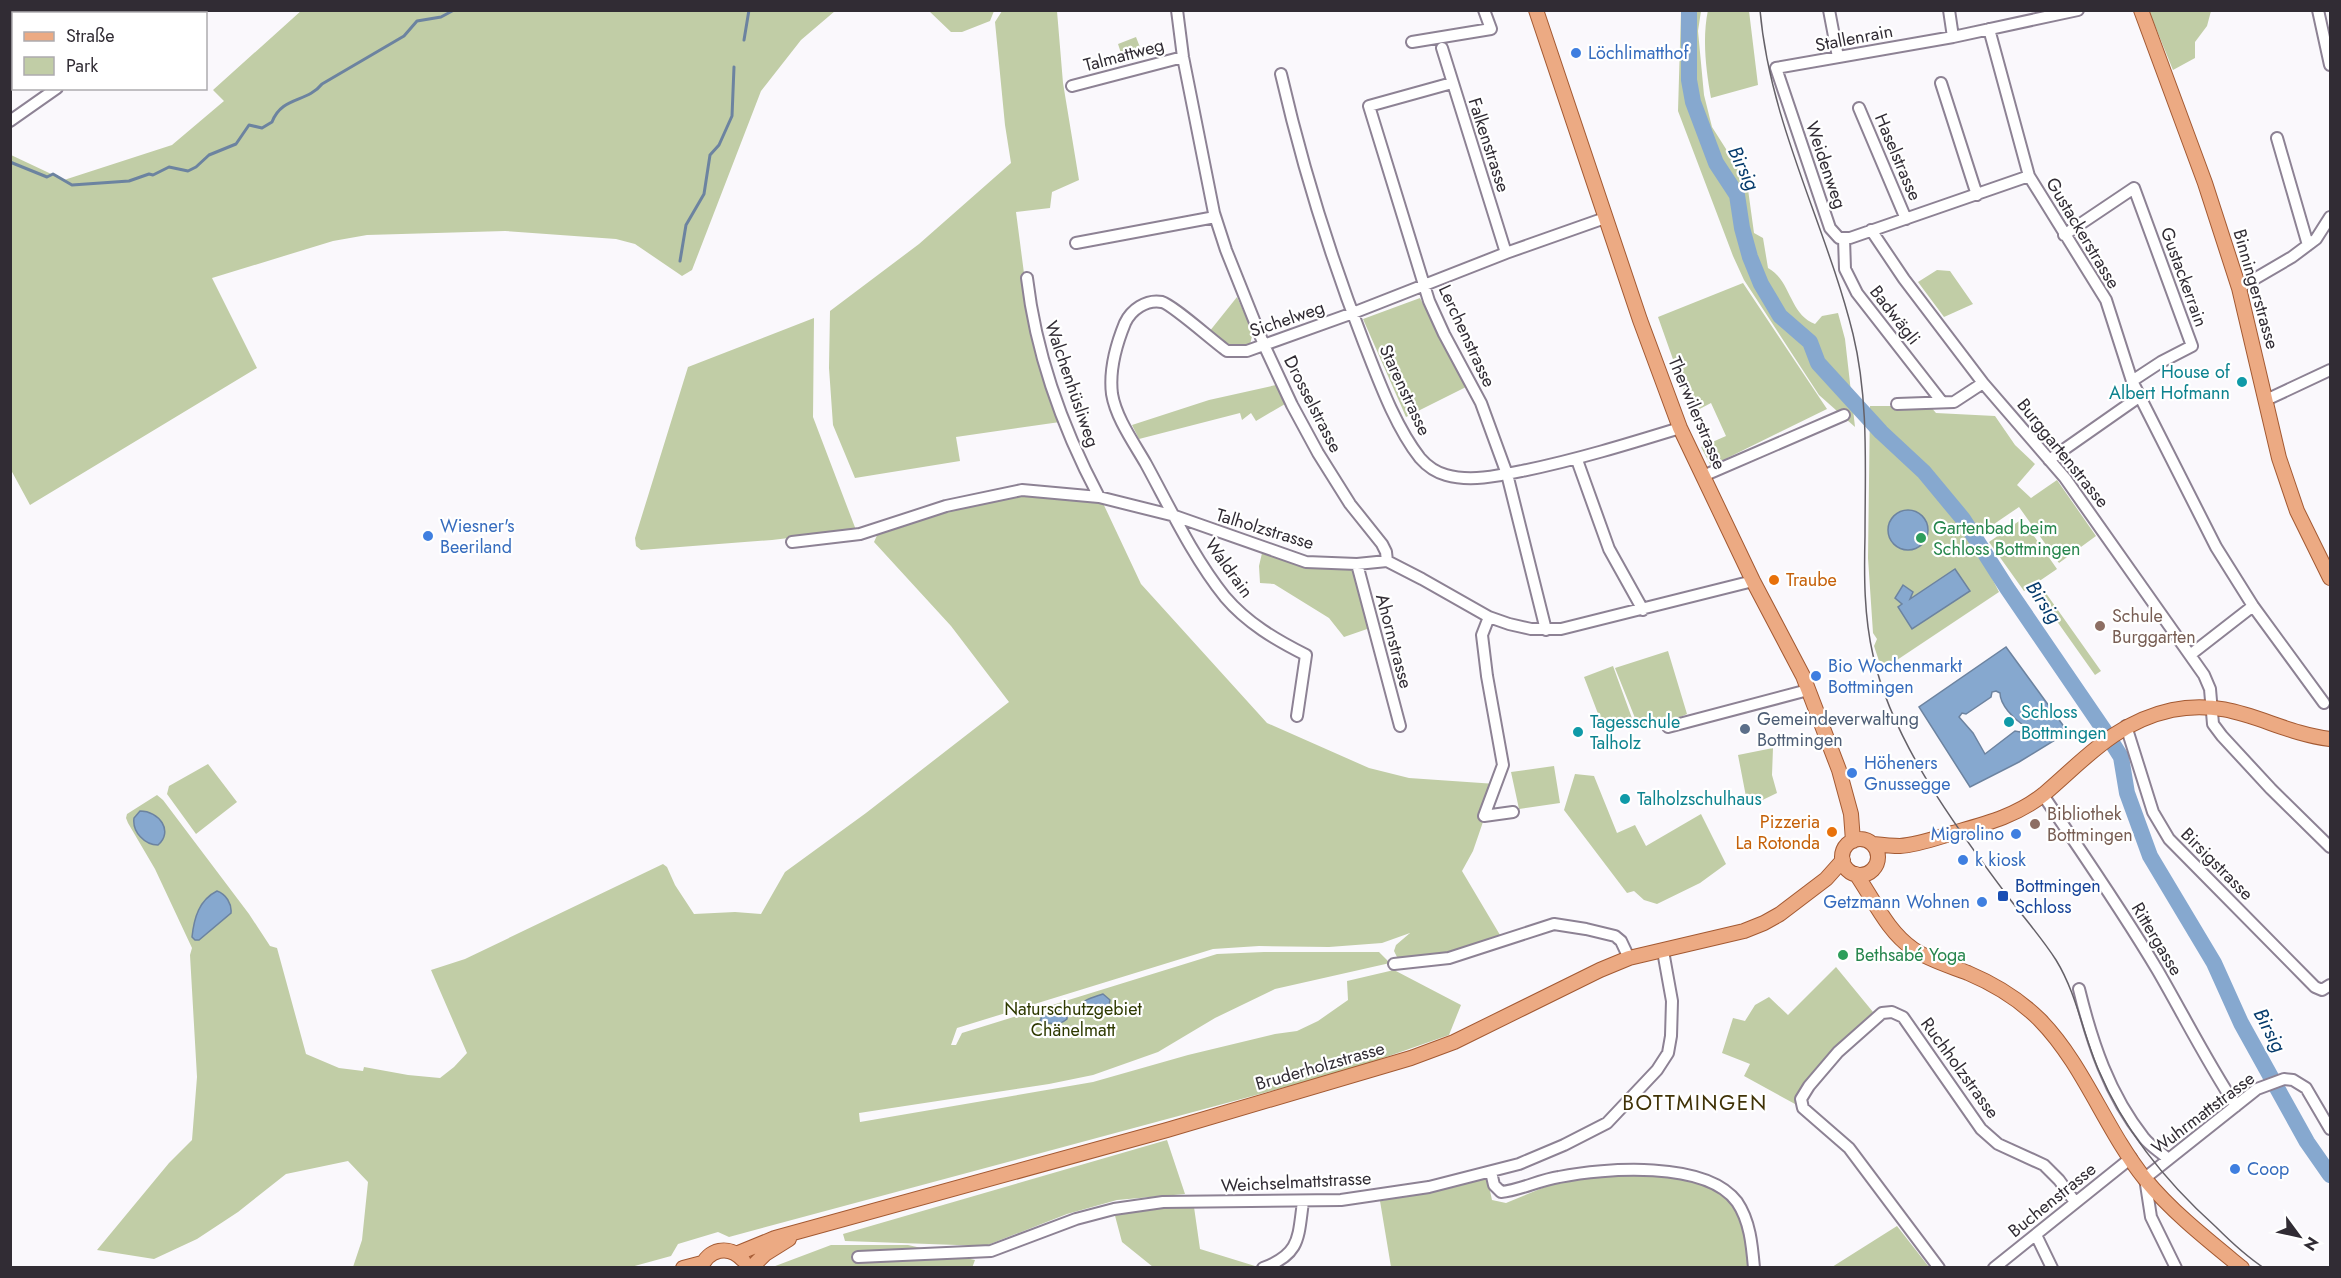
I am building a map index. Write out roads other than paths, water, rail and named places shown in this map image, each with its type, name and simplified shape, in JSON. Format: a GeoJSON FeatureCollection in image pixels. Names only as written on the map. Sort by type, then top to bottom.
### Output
{"type":"FeatureCollection","features":[{"type":"Feature","properties":{"kind":"main road","name":"Binningerstrasse"},"geometry":{"type":"LineString","coordinates":[[2140,10],[2205,183],[2239,288],[2279,458],[2297,511],[2331,578]]}},
{"type":"Feature","properties":{"kind":"main road","name":"Therwilerstrasse"},"geometry":{"type":"LineString","coordinates":[[1536,12],[1640,320],[1680,428],[1753,581],[1803,676],[1839,770],[1851,814],[1860,825],[1863,841]]}},
{"type":"Feature","properties":{"kind":"main road"},"geometry":{"type":"LineString","coordinates":[[2242,1268],[2168,1203],[2145,1179],[2077,1068],[2062,1046],[2036,1016],[2012,996],[1994,985],[1915,951],[1894,933],[1849,868],[1845,849],[1863,841],[1901,846],[1983,826],[2043,795],[2103,742],[2122,729],[2172,710],[2213,707],[2248,714],[2331,739]]}},
{"type":"Feature","properties":{"kind":"main road"},"geometry":{"type":"LineString","coordinates":[[1863,841],[1876,849],[1875,866],[1885,920]]}},
{"type":"Feature","properties":{"kind":"main road"},"geometry":{"type":"LineString","coordinates":[[1849,868],[1862,875],[1901,846]]}},
{"type":"Feature","properties":{"kind":"main road","name":"Bruderholzstrasse"},"geometry":{"type":"LineString","coordinates":[[736,1254],[775,1238],[1167,1130],[1411,1058],[1454,1042],[1629,958],[1758,926],[1780,914],[1826,879],[1849,868]]}},
{"type":"Feature","properties":{"kind":"main road","name":"Bruderholzstrasse"},"geometry":{"type":"LineString","coordinates":[[683,1268],[701,1265],[715,1251],[726,1250],[736,1254],[749,1268],[765,1254],[801,1231]]}},
{"type":"Feature","properties":{"kind":"street"},"geometry":{"type":"LineString","coordinates":[[1177,10],[1184,57]]}},
{"type":"Feature","properties":{"kind":"street"},"geometry":{"type":"LineString","coordinates":[[1412,42],[1491,29],[1484,10]]}},
{"type":"Feature","properties":{"kind":"street"},"geometry":{"type":"LineString","coordinates":[[1829,10],[1838,57]]}},
{"type":"Feature","properties":{"kind":"street"},"geometry":{"type":"LineString","coordinates":[[1948,10],[1953,37]]}},
{"type":"Feature","properties":{"kind":"street","name":"Stallenrain"},"geometry":{"type":"LineString","coordinates":[[1776,68],[1953,37],[2078,10]]}},
{"type":"Feature","properties":{"kind":"street"},"geometry":{"type":"LineString","coordinates":[[2318,10],[2331,65]]}},
{"type":"Feature","properties":{"kind":"street","name":"Gustackerstrasse"},"geometry":{"type":"LineString","coordinates":[[1989,29],[2029,176],[2106,300],[2139,397],[2216,547],[2253,606],[2324,703]]}},
{"type":"Feature","properties":{"kind":"street","name":"Falkenstrasse"},"geometry":{"type":"LineString","coordinates":[[1442,48],[1506,253]]}},
{"type":"Feature","properties":{"kind":"street","name":"Talmattweg"},"geometry":{"type":"LineString","coordinates":[[1072,86],[1184,57]]}},
{"type":"Feature","properties":{"kind":"street","name":"Drosselstrasse"},"geometry":{"type":"LineString","coordinates":[[1184,57],[1215,217],[1264,345],[1318,453],[1350,504],[1382,544],[1387,561]]}},
{"type":"Feature","properties":{"kind":"street","name":"Weidenweg"},"geometry":{"type":"LineString","coordinates":[[1776,68],[1830,228],[1839,238],[1844,238]]}},
{"type":"Feature","properties":{"kind":"street","name":"Starenstrasse"},"geometry":{"type":"LineString","coordinates":[[1281,74],[1313,196],[1353,313],[1394,413],[1419,457],[1426,464],[1434,471],[1448,476],[1469,478],[1507,474],[1577,460],[1680,428]]}},
{"type":"Feature","properties":{"kind":"street"},"geometry":{"type":"LineString","coordinates":[[1941,82],[1977,195]]}},
{"type":"Feature","properties":{"kind":"street","name":"Lerchenstrasse"},"geometry":{"type":"LineString","coordinates":[[1452,83],[1369,106],[1429,301],[1481,403],[1507,474],[1546,630]]}},
{"type":"Feature","properties":{"kind":"street"},"geometry":{"type":"LineString","coordinates":[[10,120],[54,90]]}},
{"type":"Feature","properties":{"kind":"street","name":"Haselstrasse"},"geometry":{"type":"LineString","coordinates":[[1859,108],[1906,219]]}},
{"type":"Feature","properties":{"kind":"street"},"geometry":{"type":"LineString","coordinates":[[2277,138],[2308,245]]}},
{"type":"Feature","properties":{"kind":"street","name":"Haselstrasse"},"geometry":{"type":"LineString","coordinates":[[1871,230],[2029,176]]}},
{"type":"Feature","properties":{"kind":"street","name":"Gustackerrain"},"geometry":{"type":"LineString","coordinates":[[2064,235],[2134,188],[2192,346],[2132,381]]}},
{"type":"Feature","properties":{"kind":"street"},"geometry":{"type":"LineString","coordinates":[[1076,243],[1215,217]]}},
{"type":"Feature","properties":{"kind":"street"},"geometry":{"type":"LineString","coordinates":[[2239,288],[2292,257],[2316,239],[2331,217]]}},
{"type":"Feature","properties":{"kind":"street","name":"Sichelweg"},"geometry":{"type":"LineString","coordinates":[[1175,516],[1123,424],[1112,396],[1112,374],[1118,340],[1127,319],[1135,309],[1150,303],[1161,302],[1172,307],[1227,351],[1247,351],[1605,218]]}},
{"type":"Feature","properties":{"kind":"street"},"geometry":{"type":"LineString","coordinates":[[1844,238],[1871,230]]}},
{"type":"Feature","properties":{"kind":"street","name":"Burggartenstrasse"},"geometry":{"type":"LineString","coordinates":[[1871,230],[1904,279],[1983,383],[2049,460],[2106,533],[2204,675],[2210,689],[2213,724],[2271,789],[2331,847]]}},
{"type":"Feature","properties":{"kind":"street","name":"Badwägli"},"geometry":{"type":"LineString","coordinates":[[1844,238],[1845,269],[1857,293],[1942,402]]}},
{"type":"Feature","properties":{"kind":"street","name":"Walchenhüsliweg"},"geometry":{"type":"LineString","coordinates":[[1027,278],[1038,346],[1061,414],[1099,497]]}},
{"type":"Feature","properties":{"kind":"street"},"geometry":{"type":"LineString","coordinates":[[2266,400],[2331,370]]}},
{"type":"Feature","properties":{"kind":"street"},"geometry":{"type":"LineString","coordinates":[[1897,404],[1954,402],[1983,383]]}},
{"type":"Feature","properties":{"kind":"street"},"geometry":{"type":"LineString","coordinates":[[2049,460],[2139,397]]}},
{"type":"Feature","properties":{"kind":"street"},"geometry":{"type":"LineString","coordinates":[[1703,476],[1844,415]]}},
{"type":"Feature","properties":{"kind":"street"},"geometry":{"type":"LineString","coordinates":[[1577,460],[1609,549],[1643,610]]}},
{"type":"Feature","properties":{"kind":"street","name":"Talholzstrasse"},"geometry":{"type":"LineString","coordinates":[[792,542],[860,534],[946,506],[1022,490],[1099,497],[1175,516],[1306,562],[1357,564],[1387,561]]}},
{"type":"Feature","properties":{"kind":"street","name":"Waldrain"},"geometry":{"type":"LineString","coordinates":[[1175,516],[1203,564],[1226,597],[1253,624],[1285,645],[1306,655],[1297,716]]}},
{"type":"Feature","properties":{"kind":"street"},"geometry":{"type":"LineString","coordinates":[[1387,561],[1489,617],[1509,624],[1546,630],[1562,629],[1643,610],[1753,581]]}},
{"type":"Feature","properties":{"kind":"street","name":"Ahornstrasse"},"geometry":{"type":"LineString","coordinates":[[1357,564],[1400,726]]}},
{"type":"Feature","properties":{"kind":"street"},"geometry":{"type":"LineString","coordinates":[[2190,655],[2253,606]]}},
{"type":"Feature","properties":{"kind":"street"},"geometry":{"type":"LineString","coordinates":[[1489,617],[1482,635],[1486,676],[1503,765],[1484,816],[1513,812]]}},
{"type":"Feature","properties":{"kind":"street"},"geometry":{"type":"LineString","coordinates":[[1668,727],[1808,690]]}},
{"type":"Feature","properties":{"kind":"street","name":"Birsigstrasse"},"geometry":{"type":"LineString","coordinates":[[2122,729],[2153,812],[2169,839],[2315,987],[2322,990],[2331,985]]}},
{"type":"Feature","properties":{"kind":"street","name":"Rittergasse"},"geometry":{"type":"LineString","coordinates":[[2043,795],[2158,971],[2208,1063],[2236,1106]]}},
{"type":"Feature","properties":{"kind":"street"},"geometry":{"type":"LineString","coordinates":[[1394,964],[1449,958],[1554,924],[1586,928],[1615,936],[1621,941],[1629,958]]}},
{"type":"Feature","properties":{"kind":"street","name":"Weichselmattstrasse"},"geometry":{"type":"LineString","coordinates":[[858,1257],[991,1251],[1076,1219],[1114,1209],[1163,1202],[1303,1202],[1370,1197],[1429,1187],[1519,1164],[1607,1123],[1657,1070],[1668,1053],[1671,1036],[1672,1001],[1663,951]]}},
{"type":"Feature","properties":{"kind":"street"},"geometry":{"type":"LineString","coordinates":[[2079,988],[2094,1047],[2104,1071],[2145,1140],[2168,1160]]}},
{"type":"Feature","properties":{"kind":"street","name":"Ruchholzstrasse"},"geometry":{"type":"LineString","coordinates":[[1938,1268],[1849,1148],[1803,1108],[1801,1099],[1838,1052],[1882,1013],[1892,1012],[1903,1017],[1981,1129],[1998,1144],[2044,1165],[2059,1180],[2075,1202]]}},
{"type":"Feature","properties":{"kind":"street","name":"Wuhrmattstrasse"},"geometry":{"type":"LineString","coordinates":[[2145,1179],[2257,1089],[2284,1079],[2293,1080],[2306,1088],[2331,1129]]}},
{"type":"Feature","properties":{"kind":"street","name":"Buchenstrasse"},"geometry":{"type":"LineString","coordinates":[[1994,1268],[2131,1158]]}},
{"type":"Feature","properties":{"kind":"street"},"geometry":{"type":"LineString","coordinates":[[1491,1172],[1494,1185],[1501,1192],[1558,1177],[1618,1171],[1690,1174],[1716,1185],[1736,1201],[1746,1220],[1752,1245],[1754,1268]]}},
{"type":"Feature","properties":{"kind":"street"},"geometry":{"type":"LineString","coordinates":[[2145,1179],[2151,1217],[2176,1268]]}},
{"type":"Feature","properties":{"kind":"street"},"geometry":{"type":"LineString","coordinates":[[1263,1268],[1289,1254],[1297,1238],[1303,1202]]}},
{"type":"Feature","properties":{"kind":"street"},"geometry":{"type":"LineString","coordinates":[[2036,1235],[2052,1268]]}},
{"type":"Feature","properties":{"kind":"water"},"geometry":{"type":"Polygon","coordinates":[[[1908,510],[1922,516],[1928,530],[1922,544],[1908,550],[1894,544],[1888,530],[1894,516],[1908,510]]]}},
{"type":"Feature","properties":{"kind":"water"},"geometry":{"type":"Polygon","coordinates":[[[1955,569],[1970,591],[1912,629],[1898,607],[1902,604],[1895,598],[1903,585],[1913,592],[1910,599],[1955,569]]]}},
{"type":"Feature","properties":{"kind":"water"},"geometry":{"type":"Polygon","coordinates":[[[2006,647],[2068,732],[2019,762],[1970,787],[1919,707],[2006,647]],[[1992,692],[1991,697],[1966,714],[1962,713],[1959,717],[1973,733],[1985,754],[2015,731],[2020,732],[2023,728],[2023,725],[2005,707],[2000,693],[1992,692]]]}},
{"type":"Feature","properties":{"kind":"water"},"geometry":{"type":"Polygon","coordinates":[[[140,811],[153,814],[162,823],[165,834],[158,845],[148,843],[137,833],[134,818],[140,811]]]}},
{"type":"Feature","properties":{"kind":"water"},"geometry":{"type":"Polygon","coordinates":[[[217,891],[228,900],[231,913],[199,940],[195,940],[192,937],[198,910],[206,899],[217,891]]]}},
{"type":"Feature","properties":{"kind":"water"},"geometry":{"type":"Polygon","coordinates":[[[1103,994],[1110,1000],[1107,1008],[1098,1014],[1085,1015],[1079,1007],[1081,1004],[1103,994]]]}},
{"type":"Feature","properties":{"kind":"water"},"geometry":{"type":"Polygon","coordinates":[[[1059,1010],[1067,1014],[1067,1019],[1061,1023],[1040,1021],[1042,1016],[1059,1010]]]}},
{"type":"Feature","properties":{"kind":"waterway"},"geometry":{"type":"LineString","coordinates":[[10,162],[47,177],[53,174],[72,185],[129,181],[149,174],[153,175],[169,167],[188,171],[209,155],[236,144],[249,125],[262,128],[272,122],[276,114],[288,104],[316,90],[322,84],[404,36],[417,21],[441,17],[454,10]]}},
{"type":"Feature","properties":{"kind":"waterway"},"geometry":{"type":"LineString","coordinates":[[744,40],[749,10]]}},
{"type":"Feature","properties":{"kind":"waterway","name":"Birsig"},"geometry":{"type":"LineString","coordinates":[[1689,10],[1689,80],[1693,102],[1716,163],[1737,195],[1742,228],[1761,284],[1780,316],[1810,342],[1818,363],[1881,432],[1924,472],[1963,519],[2104,730],[2121,757],[2127,793],[2150,856],[2214,963],[2241,1023],[2307,1142],[2330,1175]]}},
{"type":"Feature","properties":{"kind":"waterway"},"geometry":{"type":"LineString","coordinates":[[680,261],[686,225],[704,194],[710,155],[719,145],[732,116],[734,67]]}},
{"type":"Feature","properties":{"kind":"tram line"},"geometry":{"type":"LineString","coordinates":[[1760,10],[1775,93],[1800,174],[1842,293],[1858,359],[1865,435],[1866,611],[1873,655],[1895,720],[1948,813],[2056,960],[2075,1001],[2099,1071],[2121,1115],[2135,1136],[2181,1193],[2233,1243],[2264,1268]]}},
{"type":"Feature","properties":{"kind":"place","name":"Löchlimatthof"},"geometry":{"type":"Point","coordinates":[1576,53]}},
{"type":"Feature","properties":{"kind":"place","name":"House of Albert Hofmann"},"geometry":{"type":"Point","coordinates":[2242,382]}},
{"type":"Feature","properties":{"kind":"place","name":"Wiesner's Beeriland"},"geometry":{"type":"Point","coordinates":[428,536]}},
{"type":"Feature","properties":{"kind":"place","name":"Gartenbad beim Schloss Bottmingen"},"geometry":{"type":"Point","coordinates":[1921,538]}},
{"type":"Feature","properties":{"kind":"place","name":"Traube"},"geometry":{"type":"Point","coordinates":[1774,580]}},
{"type":"Feature","properties":{"kind":"place","name":"Schule Burggarten"},"geometry":{"type":"Point","coordinates":[2100,626]}},
{"type":"Feature","properties":{"kind":"place","name":"Bio Wochenmarkt Bottmingen"},"geometry":{"type":"Point","coordinates":[1816,676]}},
{"type":"Feature","properties":{"kind":"place","name":"Schloss Bottmingen"},"geometry":{"type":"Point","coordinates":[2009,722]}},
{"type":"Feature","properties":{"kind":"place","name":"Gemeindeverwaltung Bottmingen"},"geometry":{"type":"Point","coordinates":[1745,729]}},
{"type":"Feature","properties":{"kind":"place","name":"Tagesschule Talholz"},"geometry":{"type":"Point","coordinates":[1578,732]}},
{"type":"Feature","properties":{"kind":"place","name":"Höheners Gnussegge"},"geometry":{"type":"Point","coordinates":[1852,773]}},
{"type":"Feature","properties":{"kind":"place","name":"Talholzschulhaus"},"geometry":{"type":"Point","coordinates":[1625,799]}},
{"type":"Feature","properties":{"kind":"place","name":"Bibliothek Bottmingen"},"geometry":{"type":"Point","coordinates":[2035,824]}},
{"type":"Feature","properties":{"kind":"place","name":"Pizzeria La Rotonda"},"geometry":{"type":"Point","coordinates":[1832,832]}},
{"type":"Feature","properties":{"kind":"place","name":"Migrolino"},"geometry":{"type":"Point","coordinates":[2016,834]}},
{"type":"Feature","properties":{"kind":"place","name":"k kiosk"},"geometry":{"type":"Point","coordinates":[1963,860]}},
{"type":"Feature","properties":{"kind":"place","name":"Bottmingen Schloss"},"geometry":{"type":"Point","coordinates":[2003,896]}},
{"type":"Feature","properties":{"kind":"place","name":"Getzmann Wohnen"},"geometry":{"type":"Point","coordinates":[1982,902]}},
{"type":"Feature","properties":{"kind":"place","name":"Bethsabé Yoga"},"geometry":{"type":"Point","coordinates":[1843,955]}},
{"type":"Feature","properties":{"kind":"place","name":"Coop"},"geometry":{"type":"Point","coordinates":[2235,1169]}},
{"type":"Feature","properties":{"kind":"district","name":"BOTTMINGEN"},"geometry":{"type":"Point","coordinates":[1695,1103]}},
{"type":"Feature","properties":{"kind":"park label","name":"Naturschutzgebiet Chänelmatt"},"geometry":{"type":"Point","coordinates":[1073,1019]}}]}
